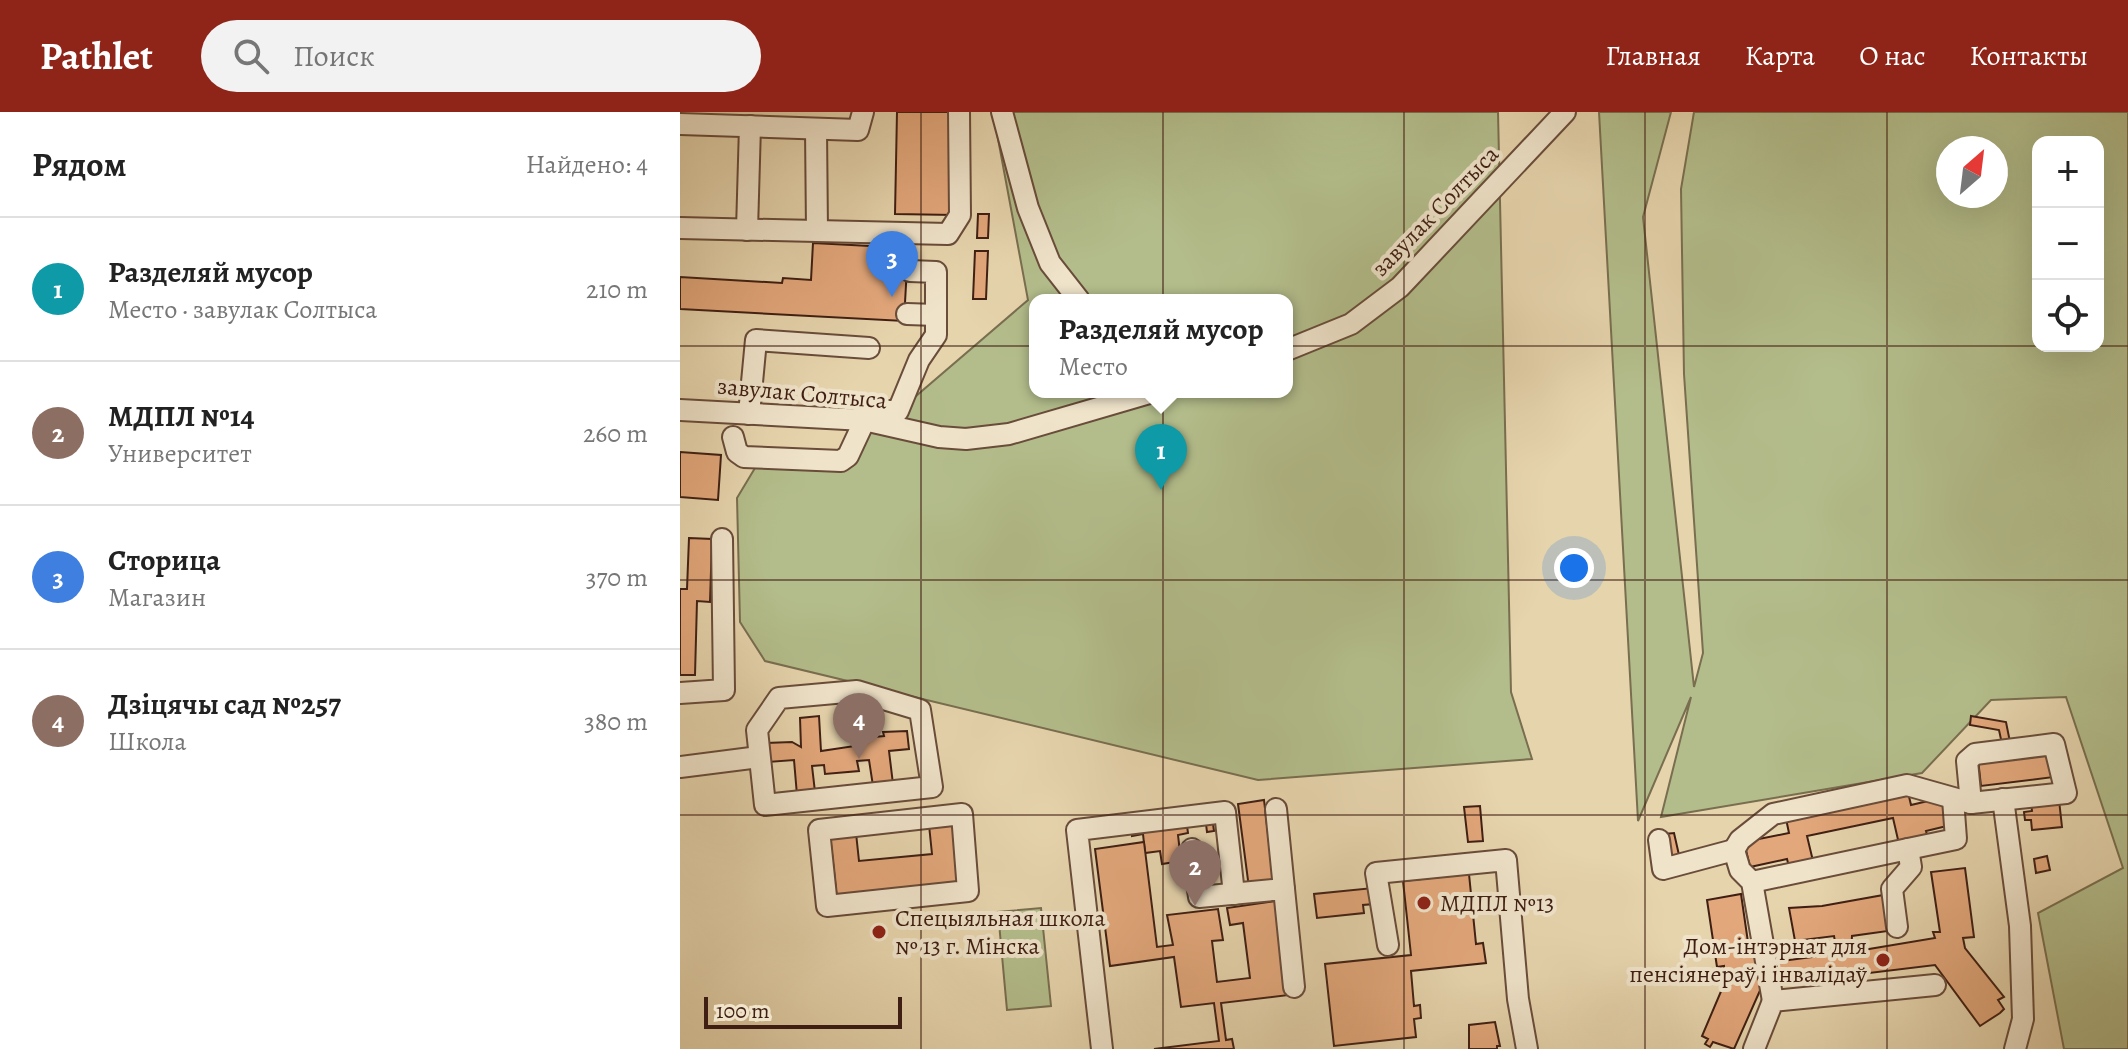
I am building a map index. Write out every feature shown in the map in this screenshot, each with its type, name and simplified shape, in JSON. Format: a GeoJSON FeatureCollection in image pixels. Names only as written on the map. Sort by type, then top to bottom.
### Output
{"type":"FeatureCollection","features":[{"type":"Feature","properties":{"kind":"street"},"geometry":{"type":"LineString","coordinates":[[680,124],[858,130],[863,112]]}},
{"type":"Feature","properties":{"kind":"street"},"geometry":{"type":"LineString","coordinates":[[680,228],[948,234],[960,215],[959,112]]}},
{"type":"Feature","properties":{"kind":"street"},"geometry":{"type":"LineString","coordinates":[[1002,112],[1028,208],[1050,263],[1074,294]]}},
{"type":"Feature","properties":{"kind":"street"},"geometry":{"type":"LineString","coordinates":[[1535,112],[1544,132]]}},
{"type":"Feature","properties":{"kind":"street","name":"завулак Солтыса"},"geometry":{"type":"LineString","coordinates":[[1293,348],[1351,324],[1400,287],[1565,112]]}},
{"type":"Feature","properties":{"kind":"street"},"geometry":{"type":"LineString","coordinates":[[747,230],[750,126]]}},
{"type":"Feature","properties":{"kind":"street"},"geometry":{"type":"LineString","coordinates":[[816,129],[817,231]]}},
{"type":"Feature","properties":{"kind":"street"},"geometry":{"type":"LineString","coordinates":[[733,437],[737,452],[744,457],[841,461],[848,456],[869,411],[898,411],[919,360],[936,335],[936,272],[910,271]]}},
{"type":"Feature","properties":{"kind":"street"},"geometry":{"type":"LineString","coordinates":[[907,314],[936,315]]}},
{"type":"Feature","properties":{"kind":"street"},"geometry":{"type":"LineString","coordinates":[[749,414],[756,340],[869,348]]}},
{"type":"Feature","properties":{"kind":"street","name":"завулак Солтыса"},"geometry":{"type":"LineString","coordinates":[[680,410],[864,420],[939,437],[966,439],[1009,434],[1128,398]]}},
{"type":"Feature","properties":{"kind":"street"},"geometry":{"type":"LineString","coordinates":[[680,693],[724,690],[722,539]]}},
{"type":"Feature","properties":{"kind":"street"},"geometry":{"type":"LineString","coordinates":[[857,691],[920,710],[932,787],[765,805],[759,757],[757,730],[779,698],[857,691]]}},
{"type":"Feature","properties":{"kind":"street"},"geometry":{"type":"LineString","coordinates":[[1659,840],[1663,869],[1734,850],[1740,840],[1773,814],[1907,785],[1962,801],[2066,793],[2054,744],[1975,754],[1967,761],[1962,801],[1956,839],[1752,882]]}},
{"type":"Feature","properties":{"kind":"street"},"geometry":{"type":"LineString","coordinates":[[680,767],[759,757]]}},
{"type":"Feature","properties":{"kind":"street"},"geometry":{"type":"LineString","coordinates":[[2003,799],[2020,926],[2023,1019],[2015,1049]]}},
{"type":"Feature","properties":{"kind":"street"},"geometry":{"type":"LineString","coordinates":[[1276,809],[1294,987]]}},
{"type":"Feature","properties":{"kind":"street"},"geometry":{"type":"LineString","coordinates":[[1102,1049],[1077,830],[1225,812],[1234,894]]}},
{"type":"Feature","properties":{"kind":"street"},"geometry":{"type":"LineString","coordinates":[[962,814],[968,891],[827,906],[819,830],[962,814]]}},
{"type":"Feature","properties":{"kind":"street"},"geometry":{"type":"LineString","coordinates":[[1192,849],[1199,897],[1284,889]]}},
{"type":"Feature","properties":{"kind":"street"},"geometry":{"type":"LineString","coordinates":[[1897,927],[1892,889],[1911,867],[1908,849]]}},
{"type":"Feature","properties":{"kind":"street"},"geometry":{"type":"LineString","coordinates":[[1734,850],[1740,870],[1752,882],[1773,1001],[1754,1049]]}},
{"type":"Feature","properties":{"kind":"street"},"geometry":{"type":"LineString","coordinates":[[1388,945],[1376,873],[1506,860],[1518,999],[1527,1049]]}},
{"type":"Feature","properties":{"kind":"street"},"geometry":{"type":"LineString","coordinates":[[1773,1001],[1935,985]]}},
{"type":"Feature","properties":{"kind":"green space"},"geometry":{"type":"Polygon","coordinates":[[[993,112],[1498,112],[1511,692],[1532,759],[1258,780],[765,661],[740,622],[737,498],[758,463],[846,467],[865,433],[874,432],[1028,300],[993,112]]]}},
{"type":"Feature","properties":{"kind":"green space"},"geometry":{"type":"Polygon","coordinates":[[[1599,112],[1671,112],[1643,217],[1694,687],[1703,653],[1684,374],[1681,189],[1694,112],[2128,112],[2128,1049],[2064,1049],[2038,913],[2123,868],[2066,697],[1991,700],[1922,773],[1661,817],[1691,697],[1638,821],[1599,112]]]}},
{"type":"Feature","properties":{"kind":"green space"},"geometry":{"type":"Polygon","coordinates":[[[1041,908],[1051,1006],[1007,1010],[998,912],[1041,908]]]}},
{"type":"Feature","properties":{"kind":"building"},"geometry":{"type":"Polygon","coordinates":[[[897,112],[956,112],[954,215],[895,214],[897,112]]]}},
{"type":"Feature","properties":{"kind":"building"},"geometry":{"type":"Polygon","coordinates":[[[978,214],[989,214],[988,238],[977,238],[978,214]]]}},
{"type":"Feature","properties":{"kind":"building"},"geometry":{"type":"Polygon","coordinates":[[[813,243],[908,248],[904,321],[680,309],[680,277],[782,283],[783,278],[811,280],[813,243]]]}},
{"type":"Feature","properties":{"kind":"building"},"geometry":{"type":"Polygon","coordinates":[[[975,251],[988,251],[986,299],[973,299],[975,251]]]}},
{"type":"Feature","properties":{"kind":"building"},"geometry":{"type":"Polygon","coordinates":[[[680,452],[721,455],[718,500],[680,497],[680,452]]]}},
{"type":"Feature","properties":{"kind":"building"},"geometry":{"type":"Polygon","coordinates":[[[689,538],[712,539],[710,602],[697,601],[695,675],[680,675],[680,589],[687,589],[689,538]]]}},
{"type":"Feature","properties":{"kind":"building"},"geometry":{"type":"Polygon","coordinates":[[[854,711],[870,711],[874,737],[884,736],[883,732],[907,731],[909,749],[889,751],[893,784],[873,786],[869,760],[857,761],[859,771],[825,774],[824,765],[812,766],[815,792],[797,795],[794,760],[768,762],[766,743],[792,742],[801,747],[800,718],[819,716],[821,751],[855,746],[854,711]]]}},
{"type":"Feature","properties":{"kind":"building"},"geometry":{"type":"Polygon","coordinates":[[[1971,716],[2006,722],[2010,742],[2002,744],[1999,730],[1970,725],[1971,716]]]}},
{"type":"Feature","properties":{"kind":"building"},"geometry":{"type":"Polygon","coordinates":[[[2051,750],[2054,777],[1981,786],[1978,759],[2051,750]]]}},
{"type":"Feature","properties":{"kind":"building"},"geometry":{"type":"Polygon","coordinates":[[[1907,788],[1911,805],[1945,797],[1951,825],[1926,831],[1928,838],[1899,844],[1893,818],[1807,836],[1813,861],[1789,867],[1787,859],[1750,867],[1744,842],[1789,833],[1785,814],[1907,788]]]}},
{"type":"Feature","properties":{"kind":"building"},"geometry":{"type":"Polygon","coordinates":[[[1264,800],[1274,885],[1249,888],[1238,804],[1264,800]]]}},
{"type":"Feature","properties":{"kind":"building"},"geometry":{"type":"Polygon","coordinates":[[[2059,800],[2062,827],[2032,830],[2031,820],[2025,820],[2024,812],[2032,811],[2031,803],[2059,800]]]}},
{"type":"Feature","properties":{"kind":"building"},"geometry":{"type":"Polygon","coordinates":[[[1480,806],[1483,841],[1468,842],[1464,807],[1480,806]]]}},
{"type":"Feature","properties":{"kind":"building"},"geometry":{"type":"Polygon","coordinates":[[[1212,817],[1214,831],[1207,832],[1206,824],[1187,826],[1188,833],[1178,835],[1181,861],[1162,864],[1160,851],[1145,853],[1143,834],[1132,836],[1131,827],[1212,817]]]}},
{"type":"Feature","properties":{"kind":"building","name":"Спецыяльная школа № 13 г. Мінска"},"geometry":{"type":"Polygon","coordinates":[[[954,822],[962,884],[837,899],[830,835],[856,833],[859,861],[932,854],[929,825],[954,822]]]}},
{"type":"Feature","properties":{"kind":"building"},"geometry":{"type":"Polygon","coordinates":[[[1674,833],[1679,855],[1669,857],[1665,834],[1674,833]]]}},
{"type":"Feature","properties":{"kind":"building"},"geometry":{"type":"Polygon","coordinates":[[[1144,842],[1157,947],[1173,945],[1167,915],[1218,909],[1223,940],[1212,941],[1217,982],[1250,978],[1243,923],[1230,925],[1227,908],[1276,901],[1289,995],[1221,1003],[1226,1040],[1232,1039],[1234,1049],[1154,1049],[1219,1041],[1214,1003],[1181,1007],[1174,957],[1110,966],[1095,849],[1144,842]]]}},
{"type":"Feature","properties":{"kind":"building"},"geometry":{"type":"Polygon","coordinates":[[[2047,856],[2050,870],[2036,873],[2034,859],[2047,856]]]}},
{"type":"Feature","properties":{"kind":"building","name":"Дом-інтэрнат для пенсіянераў і інвалідаў"},"geometry":{"type":"Polygon","coordinates":[[[1965,868],[1974,937],[1963,938],[1965,948],[2004,997],[1998,1000],[2004,1009],[2000,1013],[1980,1026],[1935,965],[1762,986],[1734,1049],[1713,1042],[1710,1047],[1705,1044],[1708,1039],[1702,1036],[1725,982],[1724,966],[1717,967],[1707,900],[1741,894],[1750,956],[1757,956],[1759,964],[1843,953],[1842,947],[1836,947],[1834,936],[1795,941],[1789,908],[1822,906],[1889,894],[1890,903],[1884,903],[1888,931],[1852,936],[1851,952],[1935,938],[1933,932],[1940,932],[1931,872],[1965,868]]]}},
{"type":"Feature","properties":{"kind":"building"},"geometry":{"type":"Polygon","coordinates":[[[1469,874],[1476,944],[1483,943],[1486,963],[1411,971],[1414,1006],[1420,1005],[1421,1018],[1414,1019],[1416,1037],[1334,1046],[1325,964],[1411,955],[1403,881],[1469,874]]]}},
{"type":"Feature","properties":{"kind":"building"},"geometry":{"type":"Polygon","coordinates":[[[1373,888],[1374,904],[1363,905],[1364,913],[1317,918],[1314,894],[1373,888]]]}},
{"type":"Feature","properties":{"kind":"building"},"geometry":{"type":"Polygon","coordinates":[[[1495,1022],[1500,1046],[1497,1049],[1469,1049],[1469,1025],[1495,1022]]]}},
{"type":"Feature","properties":{"kind":"place","name":"Сторица"},"geometry":{"type":"Point","coordinates":[892,297]}},
{"type":"Feature","properties":{"kind":"place","name":"Разделяй мусор"},"geometry":{"type":"Point","coordinates":[1161,490]}},
{"type":"Feature","properties":{"kind":"place","name":"Дзіцячы сад №257"},"geometry":{"type":"Point","coordinates":[859,759]}},
{"type":"Feature","properties":{"kind":"place","name":"МДПЛ №13"},"geometry":{"type":"Point","coordinates":[1424,903]}},
{"type":"Feature","properties":{"kind":"place","name":"МДПЛ №14"},"geometry":{"type":"Point","coordinates":[1195,906]}},
{"type":"Feature","properties":{"kind":"place","name":"Спецыяльная школа № 13 г. Мінска"},"geometry":{"type":"Point","coordinates":[879,932]}},
{"type":"Feature","properties":{"kind":"place","name":"Дом-інтэрнат для пенсіянераў і інвалідаў"},"geometry":{"type":"Point","coordinates":[1883,960]}}]}
